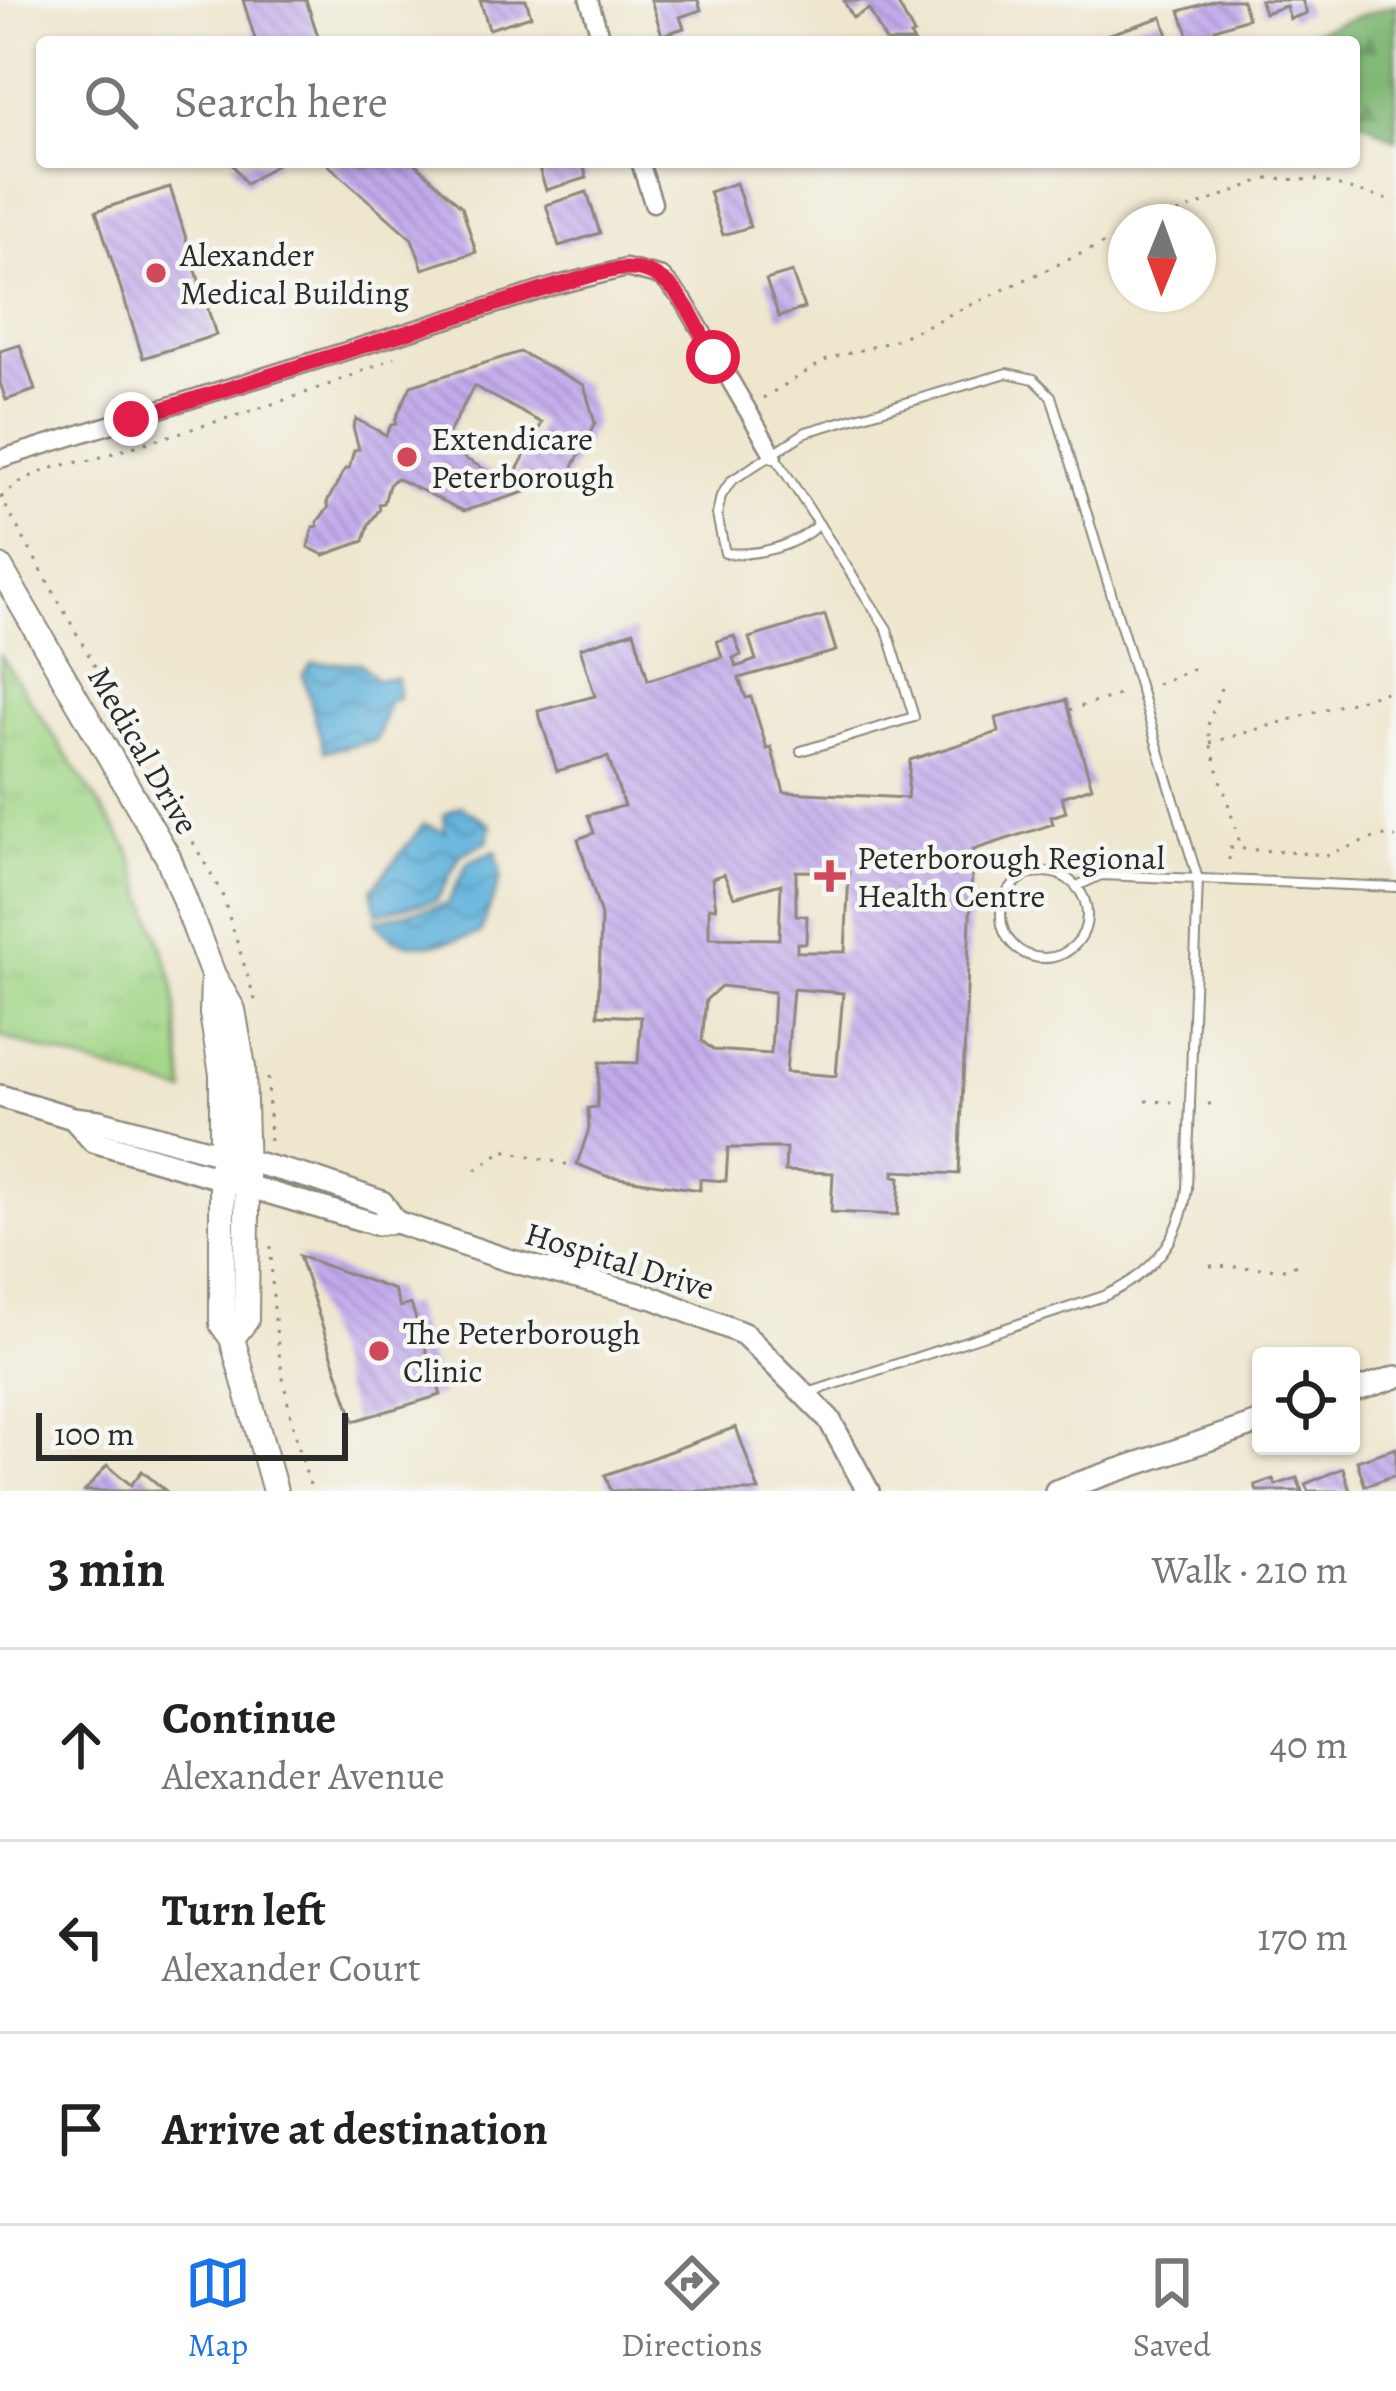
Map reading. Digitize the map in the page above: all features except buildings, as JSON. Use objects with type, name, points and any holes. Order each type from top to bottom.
[{"type":"main road","name":"Medical Drive","points":[[0,567],[168,857],[213,975],[233,1010],[243,1067],[248,1189],[246,1320],[232,1338]]},
{"type":"main road","name":"Medical Drive","points":[[213,975],[212,1014],[222,1074],[222,1324],[232,1338],[275,1491]]},
{"type":"street","points":[[589,0],[600,36]]},
{"type":"street","points":[[642,168],[653,202]]},
{"type":"street","points":[[0,459],[626,268],[662,278],[684,301],[773,454]]},
{"type":"street","name":"Hospital Drive","points":[[0,1096],[222,1152],[382,1202],[396,1222]]},
{"type":"street","name":"Hospital Drive","points":[[73,1118],[93,1141],[248,1189],[376,1224],[396,1222],[508,1260],[654,1298],[745,1334],[829,1419],[868,1491]]},
{"type":"street","points":[[1360,1389],[1396,1377]]},
{"type":"street","points":[[1057,1491],[1252,1425]]},
{"type":"lane","points":[[804,1394],[1104,1296],[1130,1285],[1162,1254],[1181,1220],[1187,1188],[1198,879],[1051,397],[1034,379],[1007,373],[806,432],[731,481],[717,515],[725,553],[747,555],[802,540],[819,524]]},
{"type":"lane","points":[[773,454],[887,629],[914,717],[801,752]]},
{"type":"lane","points":[[1052,872],[1077,886],[1087,914],[1078,942],[1054,958],[1039,959],[1012,947],[1004,933],[1003,916],[1006,897],[1015,884],[1025,875],[1052,872]]},
{"type":"lane","points":[[1077,886],[1101,875],[1396,886]]},
{"type":"path","points":[[1201,204],[1265,179],[1318,180],[1396,202]]},
{"type":"path","points":[[745,409],[827,359],[893,341],[1108,241]]},
{"type":"path","points":[[1,498],[14,484],[70,463],[338,384],[397,356]]},
{"type":"path","points":[[1221,688],[1208,725],[1210,742],[1242,849]]},
{"type":"path","points":[[1210,742],[1396,688]]},
{"type":"path","points":[[1229,860],[1230,848],[1326,854],[1380,836],[1396,838]]},
{"type":"path","points":[[1146,1101],[1172,1102]]},
{"type":"path","points":[[1208,1104],[1219,1105]]},
{"type":"path","points":[[476,1170],[503,1150],[570,1165]]},
{"type":"path","points":[[1210,1266],[1287,1269],[1296,1264]]},
{"type":"green space","points":[[1396,4],[1396,140],[1360,119],[1360,36],[1300,36]]},
{"type":"green space","points":[[0,655],[129,849],[173,979],[185,1093],[0,1037]]},
{"type":"water","points":[[312,663],[360,663],[376,679],[397,678],[398,698],[389,701],[376,741],[324,751],[303,674]]},
{"type":"water","points":[[461,806],[491,825],[487,842],[461,854],[437,900],[377,913],[372,889],[424,824],[445,832],[443,815]]},
{"type":"water","points":[[496,851],[501,877],[480,934],[410,944],[385,932],[375,920],[447,904],[468,862]]},
{"type":"place","name":"Alexander Medical Building","points":[[156,273]]},
{"type":"place","name":"Extendicare Peterborough","points":[[407,457]]},
{"type":"place","name":"Peterborough Regional Health Centre","points":[[830,876]]},
{"type":"place","name":"The Peterborough Clinic","points":[[379,1351]]},
{"type":"route","points":[[131,419],[626,268],[662,278],[684,301],[713,357]]}]
